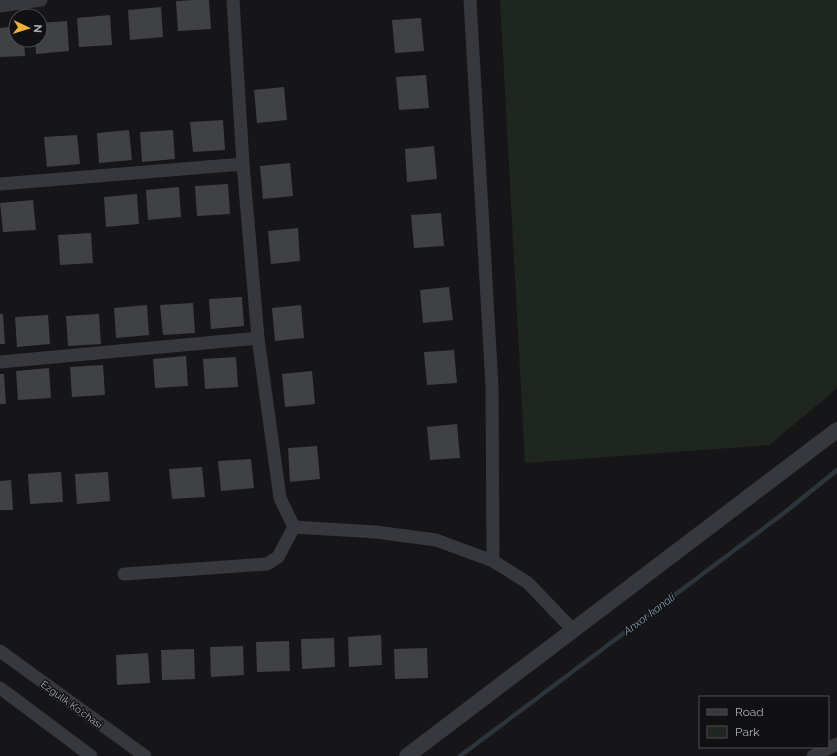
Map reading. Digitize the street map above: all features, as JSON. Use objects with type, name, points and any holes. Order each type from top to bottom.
[{"type":"street","points":[[0,6],[41,0]]},
{"type":"street","points":[[233,0],[243,164],[258,338],[280,498],[294,527]]},
{"type":"street","points":[[470,0],[492,386],[493,561]]},
{"type":"street","points":[[0,184],[243,164]]},
{"type":"street","points":[[0,362],[258,338]]},
{"type":"street","points":[[407,756],[837,430]]},
{"type":"street","points":[[294,527],[376,532],[436,540],[493,561],[528,583],[573,630]]},
{"type":"street","points":[[124,574],[267,564],[278,557],[294,527]]},
{"type":"street","name":"Ezgulik Ko'chasi","points":[[0,651],[145,756]]},
{"type":"street","points":[[0,688],[91,756]]},
{"type":"street","points":[[813,756],[837,744]]},
{"type":"green space","points":[[500,0],[837,0],[837,388],[770,445],[525,463]]},
{"type":"building","points":[[209,0],[211,29],[178,31],[176,1]]},
{"type":"building","points":[[161,7],[163,37],[130,40],[128,10]]},
{"type":"building","points":[[110,15],[112,45],[79,47],[77,18]]},
{"type":"building","points":[[421,18],[424,51],[395,53],[392,20]]},
{"type":"building","points":[[67,21],[69,51],[36,54],[36,48],[48,48],[48,22]]},
{"type":"building","points":[[8,27],[8,48],[24,48],[25,56],[0,57],[0,28]]},
{"type":"building","points":[[426,75],[429,108],[399,110],[396,77]]},
{"type":"building","points":[[284,87],[287,120],[257,123],[254,90]]},
{"type":"building","points":[[223,120],[225,150],[193,152],[190,122]]},
{"type":"building","points":[[129,130],[132,160],[99,163],[97,133]]},
{"type":"building","points":[[173,130],[175,159],[142,162],[140,132]]},
{"type":"building","points":[[77,135],[80,164],[47,167],[44,137]]},
{"type":"building","points":[[434,146],[437,179],[407,182],[405,149]]},
{"type":"building","points":[[290,163],[293,196],[263,199],[260,166]]},
{"type":"building","points":[[228,184],[230,214],[197,216],[195,186]]},
{"type":"building","points":[[179,187],[181,217],[148,220],[146,190]]},
{"type":"building","points":[[137,194],[139,224],[106,227],[104,197]]},
{"type":"building","points":[[33,200],[36,230],[3,232],[0,203]]},
{"type":"building","points":[[441,213],[444,246],[414,248],[411,215]]},
{"type":"building","points":[[298,228],[300,261],[271,264],[268,231]]},
{"type":"building","points":[[91,233],[93,263],[60,265],[58,235]]},
{"type":"building","points":[[449,287],[453,320],[423,323],[420,290]]},
{"type":"building","points":[[242,297],[244,326],[211,329],[209,299]]},
{"type":"building","points":[[193,303],[195,333],[163,335],[160,305]]},
{"type":"building","points":[[147,305],[149,335],[116,338],[114,308]]},
{"type":"building","points":[[301,305],[304,338],[275,341],[272,308]]},
{"type":"building","points":[[0,314],[3,314],[5,344],[0,344]]},
{"type":"building","points":[[99,314],[101,344],[68,346],[66,316]]},
{"type":"building","points":[[48,315],[50,344],[17,347],[15,317]]},
{"type":"building","points":[[454,350],[457,383],[427,385],[424,352]]},
{"type":"building","points":[[186,356],[188,386],[155,388],[153,359]]},
{"type":"building","points":[[236,357],[238,387],[205,389],[203,359]]},
{"type":"building","points":[[103,365],[105,395],[72,397],[70,367]]},
{"type":"building","points":[[49,368],[51,398],[18,400],[16,371]]},
{"type":"building","points":[[312,371],[315,404],[285,407],[282,374]]},
{"type":"building","points":[[0,374],[4,374],[6,404],[0,404]]},
{"type":"building","points":[[457,424],[460,458],[430,460],[427,427]]},
{"type":"building","points":[[317,446],[320,479],[290,482],[288,448]]},
{"type":"building","points":[[251,459],[254,488],[221,491],[218,461]]},
{"type":"building","points":[[202,467],[205,497],[172,499],[169,469]]},
{"type":"building","points":[[61,472],[63,502],[30,504],[28,474]]},
{"type":"building","points":[[108,472],[110,501],[77,504],[75,474]]},
{"type":"building","points":[[11,480],[13,510],[0,510],[0,481]]},
{"type":"building","points":[[381,635],[382,665],[349,667],[348,637]]},
{"type":"building","points":[[334,638],[335,667],[302,669],[301,639]]},
{"type":"building","points":[[289,641],[290,671],[257,672],[256,642]]},
{"type":"building","points":[[243,646],[244,675],[211,677],[210,647]]},
{"type":"building","points":[[427,648],[428,678],[395,679],[394,649]]},
{"type":"building","points":[[194,649],[195,679],[162,680],[161,650]]},
{"type":"building","points":[[148,653],[150,683],[117,685],[116,655]]},
{"type":"waterway","name":"Anxor kanali","points":[[460,756],[784,513],[837,470]]}]
